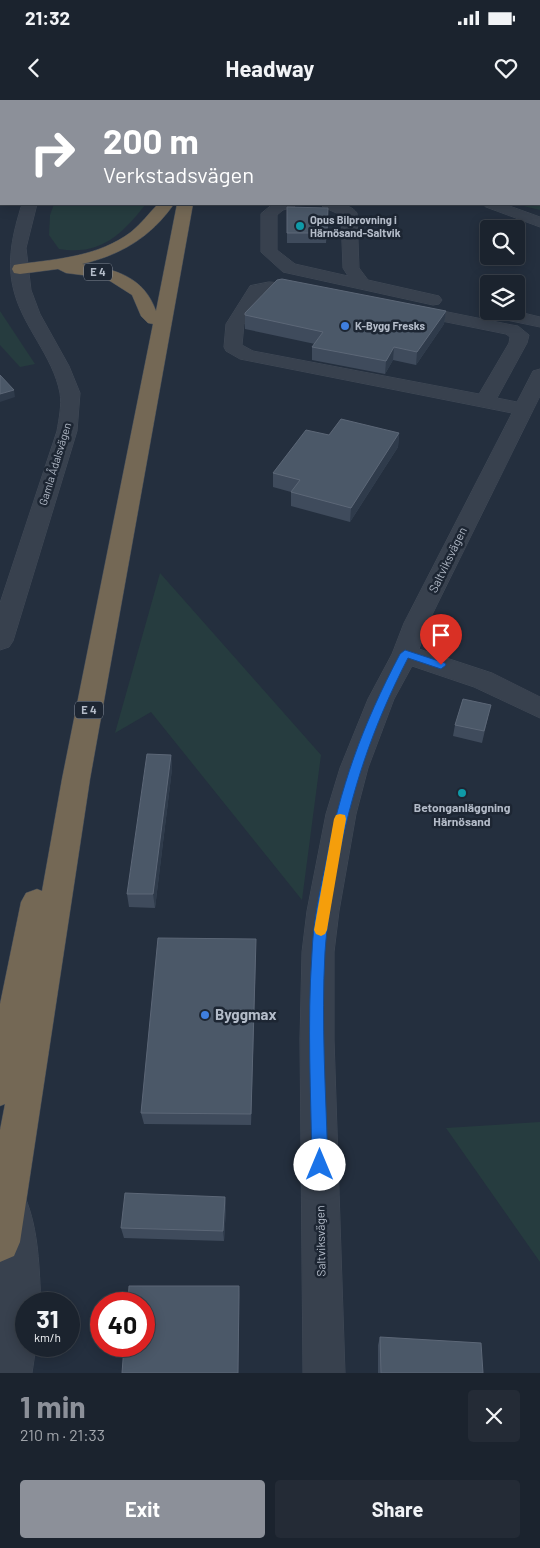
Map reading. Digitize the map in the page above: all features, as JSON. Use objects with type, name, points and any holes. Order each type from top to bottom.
[{"type":"highway","name":"E 4","points":[[20,269],[75,261],[109,252],[136,235],[151,222],[165,205]]},
{"type":"highway","name":"E 4","points":[[0,1089],[176,205]]},
{"type":"highway","name":"E 4","points":[[0,1242],[76,779],[185,205]]},
{"type":"highway","name":"E 4","points":[[20,269],[82,269],[111,276],[130,285],[138,292],[147,305],[147,312],[154,319]]},
{"type":"street","name":"Gamla Ådalsvägen","points":[[0,641],[52,480],[67,430],[70,411],[70,393],[60,366],[31,314],[22,290],[18,248],[29,205]]},
{"type":"street","points":[[285,205],[278,207],[269,214],[269,252],[289,268],[379,289],[480,309]]},
{"type":"street","points":[[330,205],[349,213],[351,268],[362,284]]},
{"type":"street","points":[[494,205],[540,222]]},
{"type":"street","points":[[485,401],[518,343],[520,335],[512,330],[282,285],[256,290],[235,324],[232,347],[247,355],[524,409]]},
{"type":"street","points":[[525,319],[540,322]]},
{"type":"street","name":"Saltviksvägen","points":[[324,1373],[317,1039],[318,952],[322,911],[341,814],[354,768],[381,699],[405,654],[416,623],[540,375]]},
{"type":"street","points":[[405,654],[483,680],[540,708]]},
{"type":"street","points":[[7,1197],[18,1246],[21,1314],[11,1373]]},
{"type":"green space","points":[[54,205],[145,205],[119,233],[99,246],[87,249],[59,249],[49,235],[50,215]]},
{"type":"green space","points":[[519,205],[540,205],[540,210]]},
{"type":"green space","points":[[0,311],[35,364],[20,367],[0,345]]},
{"type":"green space","points":[[160,573],[321,755],[302,900],[151,712],[115,733]]},
{"type":"green space","points":[[540,1122],[540,1262],[446,1128]]},
{"type":"building","points":[[287,207],[328,208],[327,233],[287,233]]},
{"type":"building","name":"K-Bygg Fresks","points":[[282,279],[446,311],[417,352],[394,347],[386,361],[312,347],[323,332],[245,315],[277,280]]},
{"type":"building","points":[[0,375],[14,390],[0,394]]},
{"type":"building","points":[[341,419],[399,433],[351,508],[291,492],[300,480],[273,473],[306,430],[329,435]]},
{"type":"building","points":[[463,699],[491,705],[484,731],[455,725]]},
{"type":"building","points":[[147,754],[171,755],[153,894],[127,894]]},
{"type":"building","points":[[158,938],[256,939],[251,1114],[141,1113]]},
{"type":"building","points":[[125,1193],[225,1197],[223,1231],[121,1228]]},
{"type":"building","points":[[129,1286],[239,1286],[238,1373],[122,1373],[123,1357],[155,1357],[155,1292],[129,1292]]},
{"type":"building","points":[[380,1337],[481,1343],[483,1373],[381,1373]]},
{"type":"slow traffic","points":[[321,930],[322,911],[340,819]]},
{"type":"place","name":"Opus Bilprovning i Härnösand-Saltvik","points":[[300,226]]},
{"type":"place","name":"K-Bygg Fresks","points":[[345,326]]},
{"type":"place","name":"Betonganläggning Härnösand","points":[[462,793]]},
{"type":"place","name":"Byggmax","points":[[205,1015]]},
{"type":"route","points":[[320,1165],[317,1039],[318,952],[322,911],[341,814],[360,751],[381,699],[405,654],[441,665]]}]
